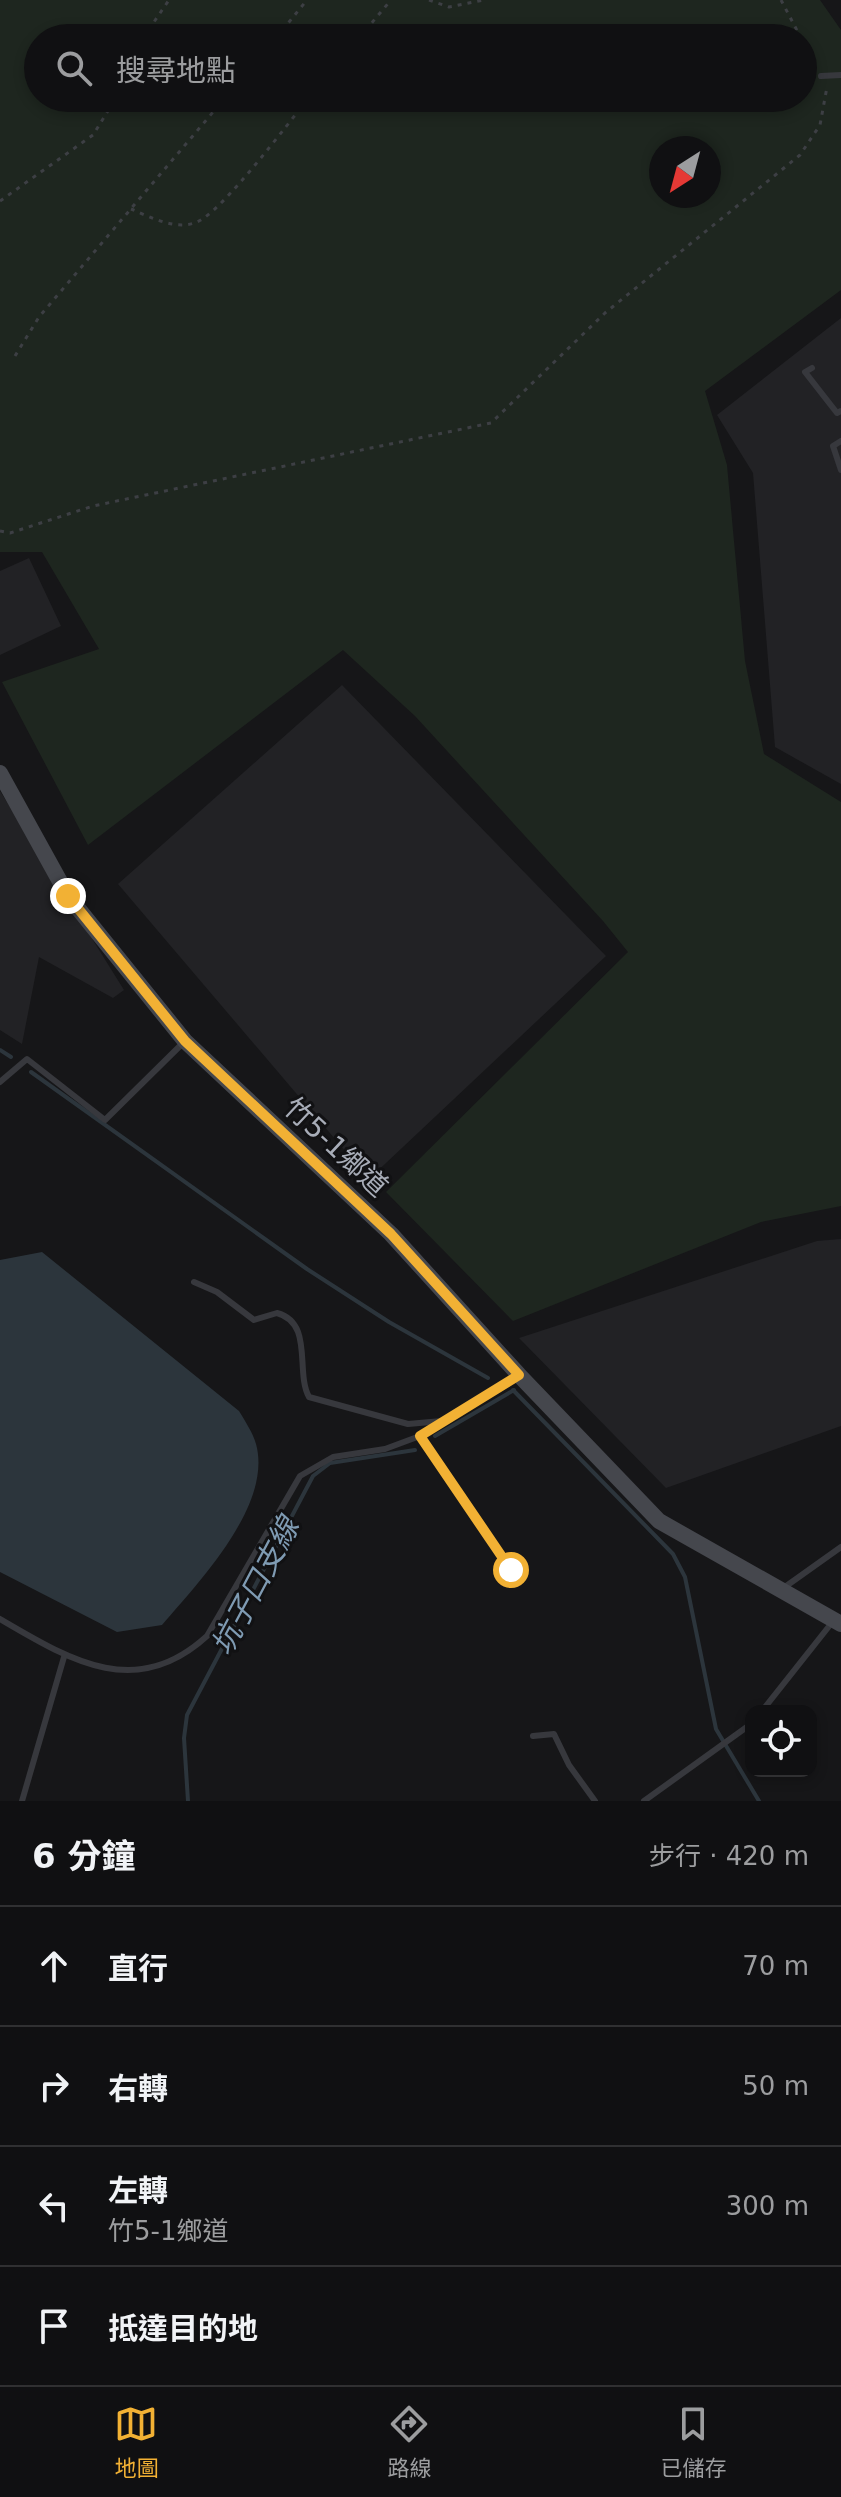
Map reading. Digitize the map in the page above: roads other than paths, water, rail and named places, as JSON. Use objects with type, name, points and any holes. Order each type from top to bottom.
[{"type":"street","name":"竹5-1鄉道","points":[[0,773],[68,896],[185,1041],[391,1234],[519,1375],[659,1521],[689,1541],[729,1558],[838,1622]]},
{"type":"lane","points":[[821,76],[841,75]]},
{"type":"lane","points":[[812,368],[805,372],[837,413],[841,411]]},
{"type":"lane","points":[[841,441],[833,446],[841,470]]},
{"type":"lane","points":[[0,1082],[27,1059],[105,1120],[185,1041]]},
{"type":"lane","points":[[194,1282],[217,1292],[254,1320],[277,1313],[289,1319],[301,1339],[305,1388],[309,1397],[408,1424],[442,1421]]},
{"type":"lane","points":[[0,1619],[64,1657],[111,1670],[144,1670],[168,1665],[187,1654],[207,1636],[232,1598],[300,1476],[333,1457],[385,1449],[420,1436],[519,1375]]},
{"type":"lane","points":[[420,1436],[511,1570]]},
{"type":"lane","points":[[782,1589],[841,1547]]},
{"type":"lane","points":[[767,1705],[838,1622]]},
{"type":"lane","points":[[22,1801],[64,1657]]},
{"type":"lane","points":[[644,1801],[745,1729]]},
{"type":"lane","points":[[533,1736],[554,1734],[569,1765],[595,1801]]},
{"type":"waterway","points":[[0,1050],[11,1057]]},
{"type":"waterway","points":[[31,1072],[307,1269],[389,1322],[488,1378]]},
{"type":"waterway","points":[[513,1390],[673,1554],[685,1577],[716,1729],[759,1801]]},
{"type":"waterway","name":"坑子口支線","points":[[435,1436],[514,1390]]},
{"type":"waterway","name":"坑子口支線","points":[[188,1801],[184,1738],[187,1715],[313,1476],[330,1463],[415,1450]]}]
